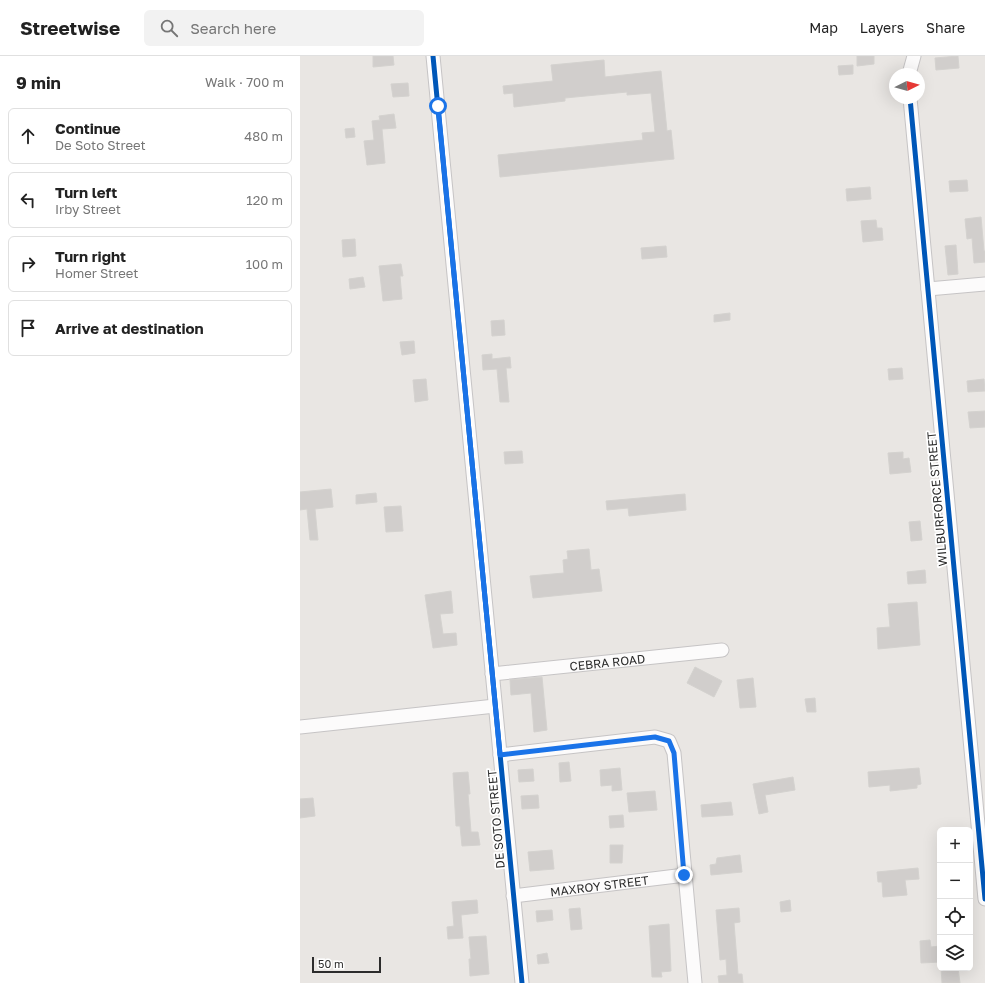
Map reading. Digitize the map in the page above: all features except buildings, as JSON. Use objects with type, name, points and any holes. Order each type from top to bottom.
[{"type":"street","name":"DE SOTO STREET","points":[[433,56],[522,983]]},
{"type":"street","points":[[911,68],[914,56]]},
{"type":"street","name":"WILBURFORCE STREET","points":[[911,104],[985,898]]},
{"type":"street","points":[[928,289],[985,284]]},
{"type":"street","name":"CEBRA ROAD","points":[[492,674],[722,650]]},
{"type":"street","points":[[300,727],[495,706]]},
{"type":"street","points":[[500,755],[655,737],[669,741],[672,748],[695,983]]},
{"type":"street","name":"MAXROY STREET","points":[[513,896],[684,875]]},
{"type":"cycle path","points":[[433,56],[522,983]]},
{"type":"cycle path","points":[[911,104],[985,899]]},
{"type":"route","points":[[438,106],[500,755],[655,737],[669,741],[674,753],[684,875]]}]
